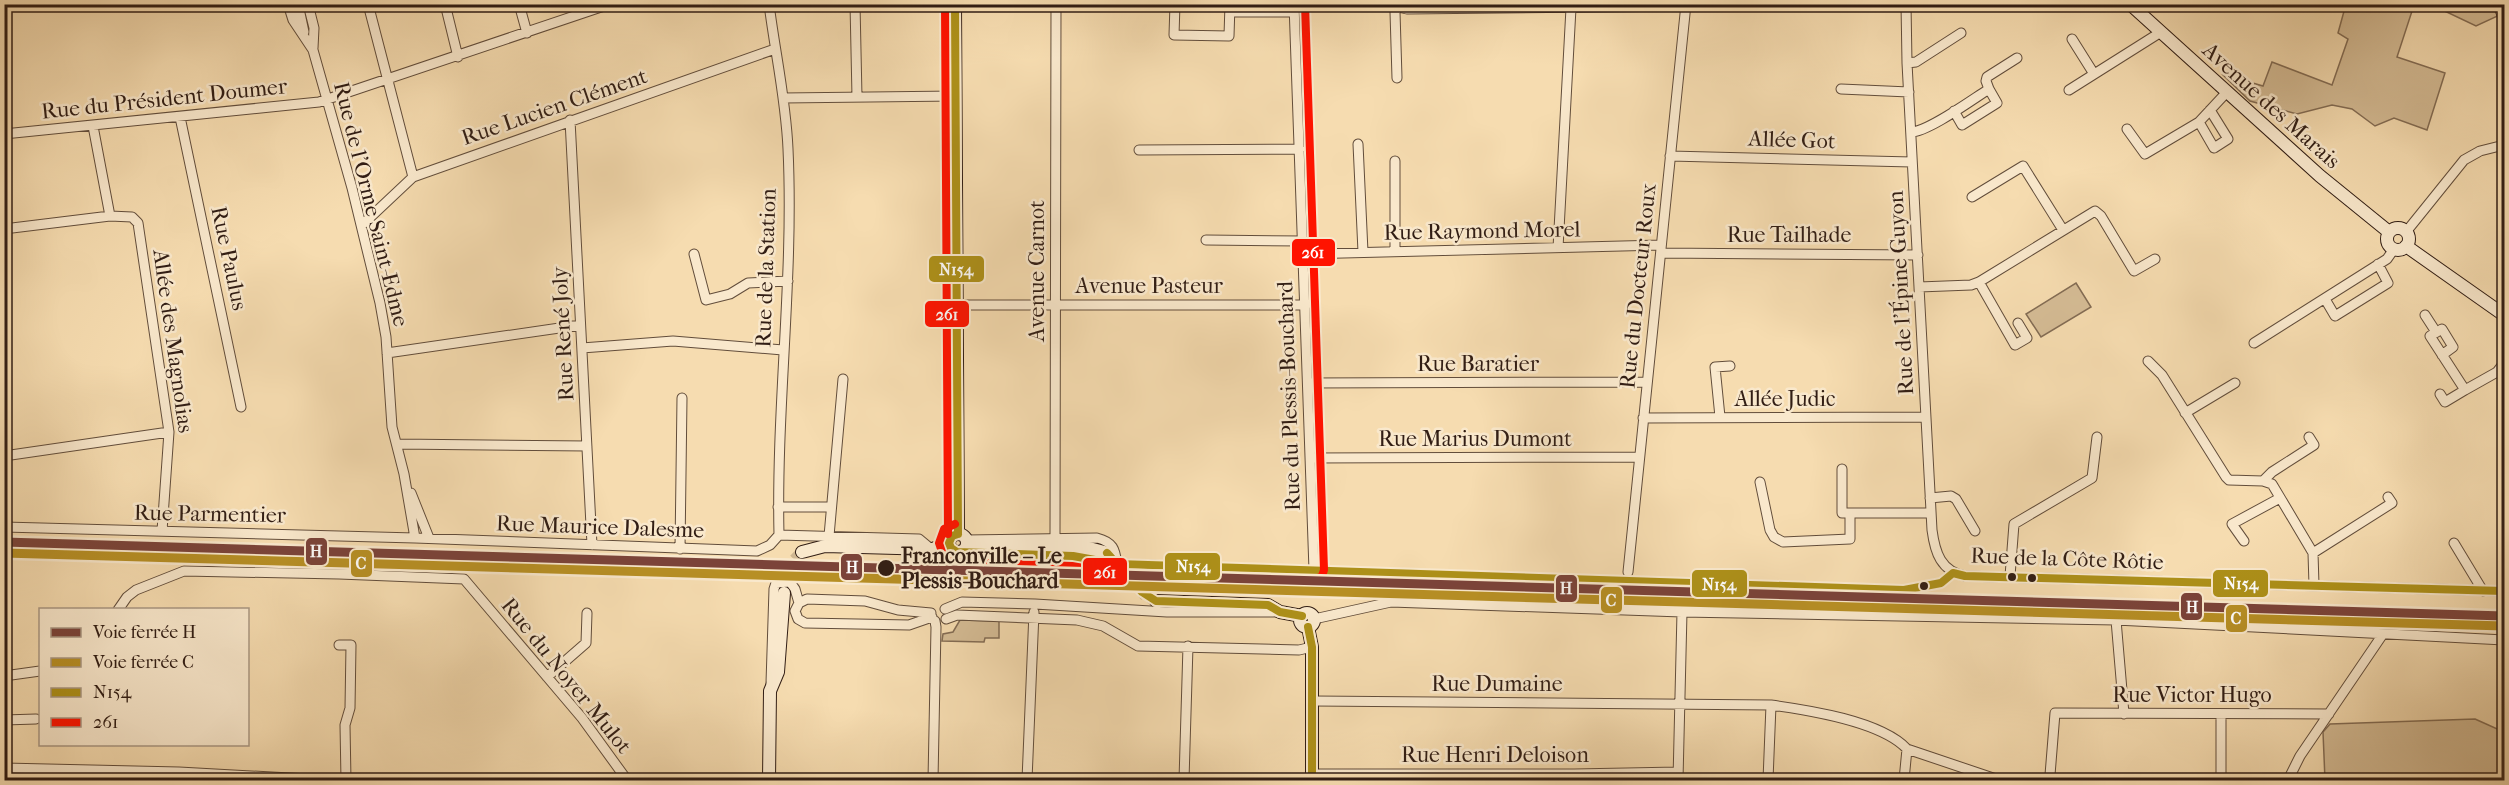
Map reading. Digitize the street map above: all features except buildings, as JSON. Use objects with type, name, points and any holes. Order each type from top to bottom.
[{"type":"street","name":"Rue de l'Orme Saint-Edme","points":[[288,4],[293,20],[313,50],[362,225],[380,303],[387,353],[392,427],[404,474],[415,538]]},
{"type":"street","name":"Rue de l'Orme Saint-Edme","points":[[298,4],[304,34]]},
{"type":"street","name":"Rue de l'Orme Saint-Edme","points":[[308,4],[314,28],[313,50]]},
{"type":"street","points":[[368,4],[413,177]]},
{"type":"street","points":[[445,4],[458,57]]},
{"type":"street","points":[[519,4],[527,33]]},
{"type":"street","name":"Rue du Président Doumer","points":[[4,134],[328,100],[527,33],[594,7],[610,4]]},
{"type":"street","name":"Rue de la Station","points":[[769,4],[788,148],[788,281],[783,350],[779,535]]},
{"type":"street","points":[[855,4],[857,97]]},
{"type":"street","points":[[956,4],[961,542]]},
{"type":"street","name":"Avenue Carnot","points":[[1055,538],[1056,4]]},
{"type":"street","points":[[1175,4],[1174,35],[1229,36],[1230,8],[1294,8]]},
{"type":"street","name":"Rue de l'Épine Guyon","points":[[1906,4],[1907,63],[1931,513],[1936,554],[1944,567],[1953,573]]},
{"type":"street","name":"Avenue des Marais","points":[[2130,4],[2320,176],[2389,232]]},
{"type":"street","points":[[2497,4],[2505,19]]},
{"type":"street","points":[[1397,78],[1395,12],[1398,6],[1407,9],[1686,5]]},
{"type":"street","name":"Rue du Docteur Roux","points":[[1628,572],[1686,5]]},
{"type":"street","name":"Rue du Plessis-Bouchard","points":[[1294,8],[1314,570]]},
{"type":"street","points":[[1558,248],[1571,8]]},
{"type":"street","points":[[2069,90],[2161,32]]},
{"type":"street","points":[[1907,63],[1916,62],[1961,33]]},
{"type":"street","points":[[2072,39],[2094,74]]},
{"type":"street","name":"Rue Lucien Clément","points":[[362,225],[413,177],[776,49]]},
{"type":"street","points":[[1954,111],[1962,125],[1997,103],[1989,89],[1987,77],[2017,58]]},
{"type":"street","points":[[1841,89],[1909,92]]},
{"type":"street","points":[[1911,132],[1917,132],[1989,89]]},
{"type":"street","points":[[2127,129],[2145,154],[2199,122],[2226,93]]},
{"type":"street","points":[[783,98],[956,96]]},
{"type":"street","points":[[2199,122],[2214,148],[2228,139],[2210,110]]},
{"type":"street","name":"Rue Paulus","points":[[180,117],[241,407]]},
{"type":"street","name":"Rue René Joly","points":[[570,120],[592,545]]},
{"type":"street","points":[[4,229],[110,216],[93,126]]},
{"type":"street","points":[[1358,144],[1363,252]]},
{"type":"street","points":[[2406,232],[2461,163],[2480,152],[2505,145]]},
{"type":"street","points":[[1139,150],[1300,149]]},
{"type":"street","name":"Allée Got","points":[[1670,156],[1912,162]]},
{"type":"street","points":[[1395,161],[1395,251]]},
{"type":"street","points":[[1972,197],[2024,166],[2063,230]]},
{"type":"street","points":[[1919,287],[1971,285],[1979,282],[2095,211],[2101,216],[2134,271],[2156,259]]},
{"type":"street","name":"Allée des Magnolias","points":[[110,216],[132,217],[138,223],[169,432],[162,531]]},
{"type":"street","points":[[2406,232],[2397,228],[2389,232],[2387,242],[2400,247],[2505,315]]},
{"type":"street","points":[[2254,343],[2393,254],[2408,240],[2406,232]]},
{"type":"street","points":[[1206,240],[1303,241]]},
{"type":"street","name":"Rue Raymond Morel","points":[[1304,254],[1558,248],[1661,249]]},
{"type":"street","name":"Rue Tailhade","points":[[1661,249],[1917,255]]},
{"type":"street","points":[[694,254],[706,300],[730,294],[748,283],[788,281]]},
{"type":"street","points":[[2325,299],[2335,316],[2388,284],[2378,264]]},
{"type":"street","points":[[1979,282],[2014,345],[2027,338],[2018,323]]},
{"type":"street","name":"Avenue Pasteur","points":[[957,305],[1305,305]]},
{"type":"street","points":[[2425,315],[2436,332],[2442,329],[2453,347],[2442,355],[2465,390]]},
{"type":"street","points":[[387,353],[580,325]]},
{"type":"street","points":[[582,348],[673,341],[783,350]]},
{"type":"street","points":[[2148,361],[2162,375],[2229,480],[2263,481],[2272,484],[2313,553],[2314,585]]},
{"type":"street","points":[[2440,394],[2445,402],[2497,372],[2505,363]]},
{"type":"street","points":[[1720,417],[1715,366],[1730,366]]},
{"type":"street","points":[[829,536],[843,379]]},
{"type":"street","name":"Rue Baratier","points":[[1308,383],[1647,382]]},
{"type":"street","points":[[2185,413],[2235,383]]},
{"type":"street","points":[[680,549],[682,398]]},
{"type":"street","name":"Allée Judic","points":[[1643,418],[1926,417]]},
{"type":"street","points":[[4,456],[169,432]]},
{"type":"street","points":[[2010,576],[2014,524],[2092,478],[2097,437]]},
{"type":"street","points":[[2263,481],[2272,472],[2314,446],[2309,437]]},
{"type":"street","points":[[397,444],[587,446]]},
{"type":"street","name":"Rue Marius Dumont","points":[[1311,458],[1639,457]]},
{"type":"street","points":[[1842,469],[1842,513],[1931,513]]},
{"type":"street","name":"Rue de l'Orme Saint-Edme","points":[[404,474],[429,538]]},
{"type":"street","points":[[1760,482],[1770,530],[1774,537],[1783,542],[1850,539],[1850,514]]},
{"type":"street","points":[[1930,498],[1951,496],[1956,499],[1975,531]]},
{"type":"street","points":[[2313,553],[2392,503],[2388,497]]},
{"type":"street","points":[[2244,541],[2232,524],[2280,498]]},
{"type":"street","points":[[778,507],[830,507]]},
{"type":"street","points":[[4,510],[6,527]]},
{"type":"street","name":"Rue Parmentier","points":[[6,527],[415,538]]},
{"type":"street","points":[[779,535],[919,539],[931,549]]},
{"type":"street","name":"Rue Maurice Dalesme","points":[[415,538],[757,551],[770,545],[779,535]]},
{"type":"street","points":[[802,552],[825,546],[931,549],[961,542],[1097,538],[1110,542],[1115,549],[1117,564]]},
{"type":"street","points":[[961,542],[979,546],[1089,548],[1108,553]]},
{"type":"street","points":[[961,542],[1009,555],[1073,556],[1117,564],[1428,575]]},
{"type":"street","points":[[2454,543],[2483,591]]},
{"type":"street","name":"Rue du Noyer Mulot","points":[[119,608],[136,590],[184,572],[339,574],[464,579],[582,718],[627,780]]},
{"type":"street","name":"Rue de la Côte Rôtie","points":[[1953,573],[2505,591]]},
{"type":"street","points":[[769,780],[776,583],[790,582],[795,589],[799,603],[796,615],[805,623],[909,625],[933,617]]},
{"type":"street","points":[[772,685],[778,672],[784,594]]},
{"type":"street","points":[[799,603],[807,600],[865,601],[933,617],[942,622],[945,614],[962,602],[1167,612],[1280,612]]},
{"type":"street","points":[[1156,601],[1268,605],[1280,612],[1308,620],[1391,602],[1682,612],[2116,620],[2505,640]]},
{"type":"street","points":[[1028,780],[1035,604]]},
{"type":"street","points":[[933,780],[936,627],[933,617],[938,607],[945,614],[1077,620],[1103,626],[1138,646],[1299,650],[1312,647]]},
{"type":"street","points":[[1678,776],[1682,612]]},
{"type":"street","points":[[547,677],[586,643],[587,613]]},
{"type":"street","points":[[1308,620],[1312,647],[1314,702],[1312,777]]},
{"type":"street","points":[[2116,620],[2124,714]]},
{"type":"street","points":[[2288,780],[2300,756],[2383,634]]},
{"type":"street","points":[[339,645],[351,645],[350,708],[345,725],[346,780]]},
{"type":"street","points":[[1184,780],[1188,646]]},
{"type":"street","points":[[4,676],[39,671]]},
{"type":"street","name":"Rue Dumaine","points":[[1314,702],[1771,705],[1831,714],[1898,739],[1907,749],[1999,780]]},
{"type":"street","points":[[1768,780],[1771,705]]},
{"type":"street","name":"Rue Victor Hugo","points":[[2050,775],[2055,713],[2329,714]]},
{"type":"street","points":[[2221,714],[2221,780]]},
{"type":"street","points":[[4,720],[36,719]]},
{"type":"street","points":[[1904,780],[1907,749]]},
{"type":"street","points":[[4,768],[104,776],[326,780]]},
{"type":"street","name":"Rue Henri Deloison","points":[[1312,777],[1678,776]]},
{"type":"shaded area","points":[[2346,4],[2414,5],[2397,57],[2445,73],[2427,130],[2394,118],[2375,126],[2352,109],[2332,105],[2297,114],[2250,101],[2222,74],[2263,86],[2272,62],[2332,85],[2348,39],[2338,33]]},
{"type":"shaded area","points":[[2432,5],[2498,5],[2502,14],[2476,26]]},
{"type":"shaded area","points":[[2076,283],[2091,307],[2041,337],[2026,314]]},
{"type":"shaded area","points":[[960,620],[999,621],[999,638],[985,638],[984,642],[942,641],[943,634],[953,632]]},
{"type":"shaded area","points":[[2475,719],[2504,732],[2504,780],[2325,780],[2323,732],[2330,724]]},
{"type":"tunnel","points":[[784,593],[788,567],[802,552]]},
{"type":"tunnel","points":[[1114,558],[1144,594],[1156,601]]},
{"type":"rail line","name":"H","points":[[4,542],[2504,616]]},
{"type":"rail line","name":"C","points":[[4,553],[2504,626]]},
{"type":"transit line","name":"261","points":[[945,4],[948,534]]},
{"type":"transit line","name":"N154","points":[[955,4],[958,534]]},
{"type":"transit line","name":"261","points":[[955,524],[944,529],[939,543],[943,555],[956,562],[1072,566],[1117,574],[1314,580],[1322,576],[1324,570],[1305,4]]},
{"type":"transit line","name":"N154","points":[[958,534],[952,536],[949,543],[951,548],[957,552],[1073,556],[1117,564],[1904,590],[1941,583],[1953,573],[1965,576],[2504,591]]},
{"type":"transit line","name":"N154","points":[[1107,553],[1142,592],[1156,601],[1268,605],[1280,612],[1302,616]]},
{"type":"transit line","name":"N154","points":[[1308,627],[1312,647],[1312,780]]},
{"type":"place","name":"Franconville – Le Plessis-Bouchard","points":[[886,568]]}]
